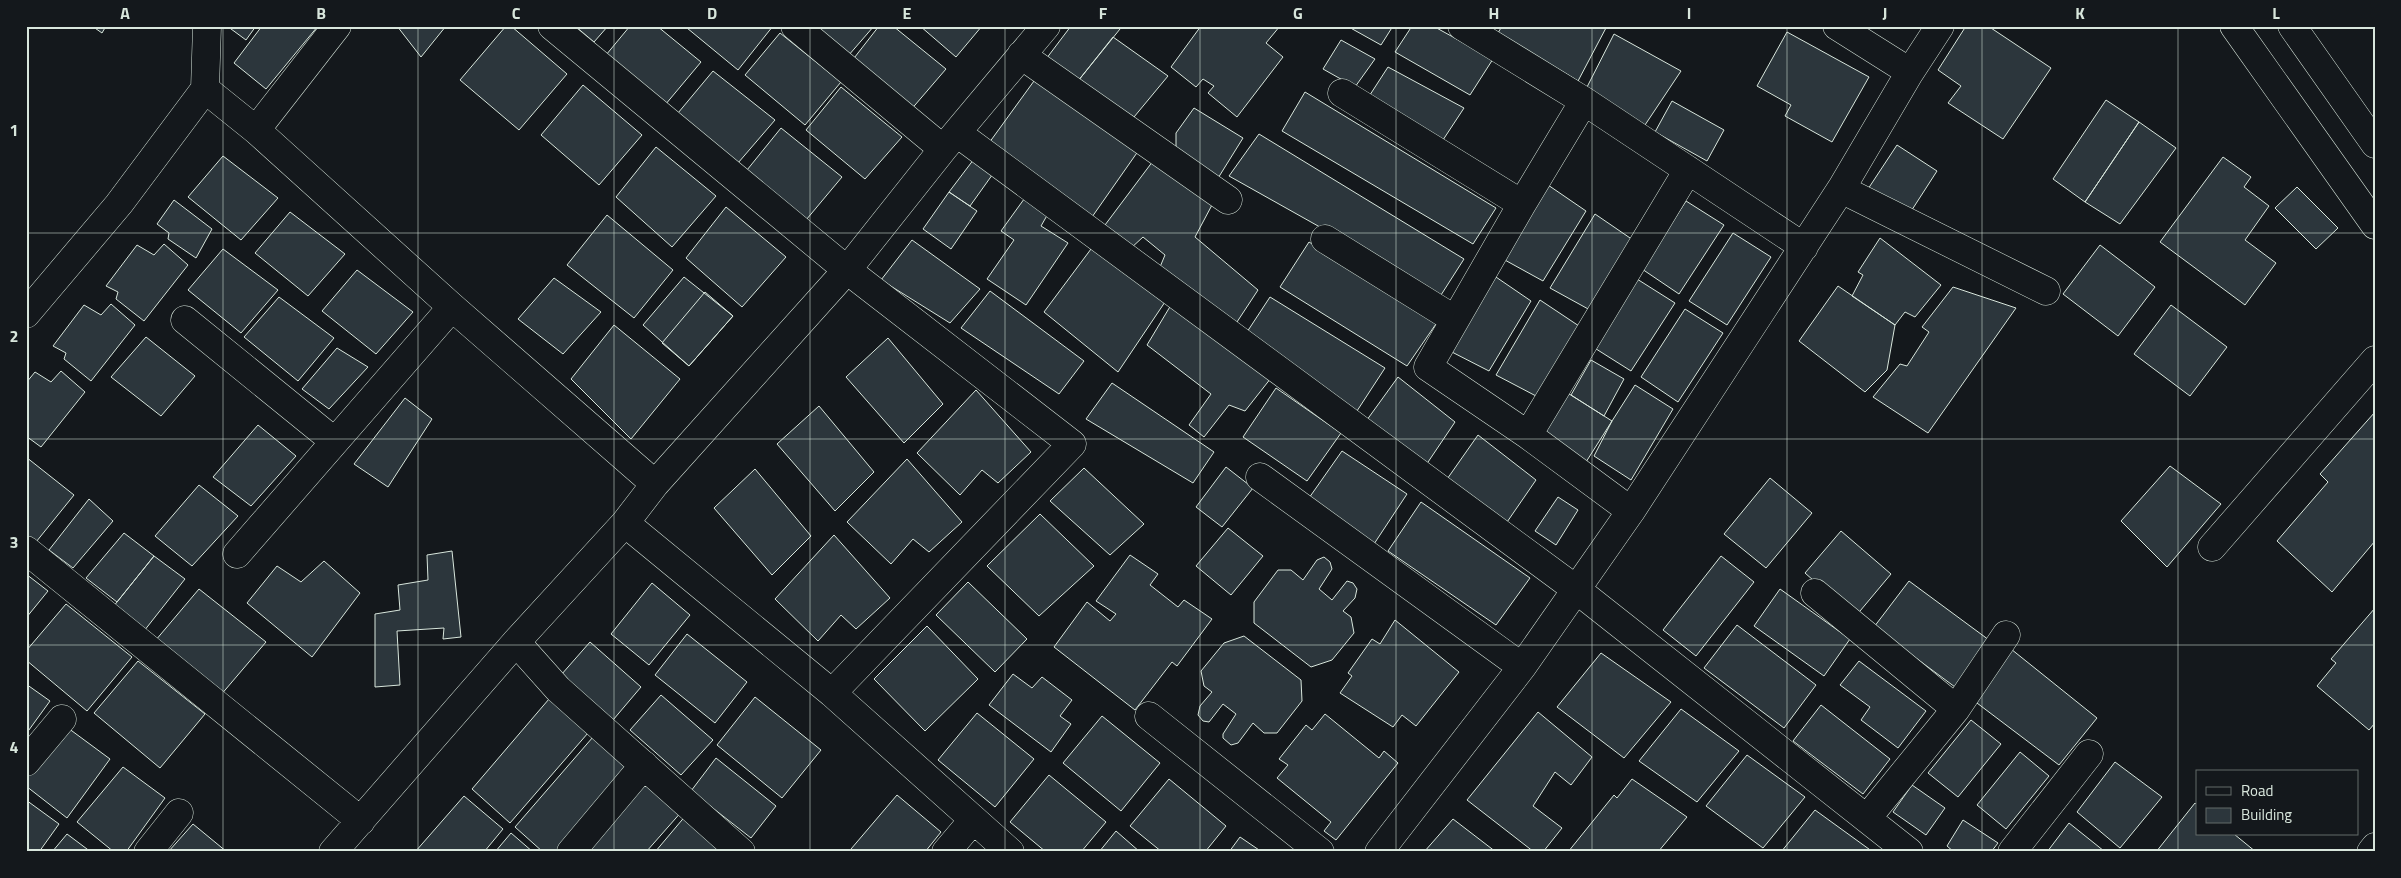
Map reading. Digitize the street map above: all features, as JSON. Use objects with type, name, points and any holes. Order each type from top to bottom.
[{"type":"street","points":[[26,314],[119,204],[206,90],[207,26]]},
{"type":"street","points":[[256,130],[337,26]]},
{"type":"street","points":[[552,26],[847,270],[1072,444],[832,693]]},
{"type":"street","points":[[795,26],[950,141],[1577,590],[1868,817],[1909,852]]},
{"type":"street","points":[[1462,26],[1584,101],[1804,247]]},
{"type":"street","points":[[1837,26],[1910,72]]},
{"type":"street","points":[[1379,852],[1522,667],[1577,590],[1804,247],[1940,26]]},
{"type":"street","points":[[2234,26],[2375,225]]},
{"type":"street","points":[[2292,26],[2375,144]]},
{"type":"street","points":[[333,852],[516,642],[625,523],[655,484],[847,270],[1030,37],[1228,200]]},
{"type":"street","points":[[206,90],[256,130],[452,307],[655,484]]},
{"type":"street","points":[[1342,93],[1522,204]]},
{"type":"street","points":[[1584,101],[1454,319],[1428,367],[1528,435],[1631,510]]},
{"type":"street","points":[[1528,435],[1688,170]]},
{"type":"street","points":[[1841,189],[2046,291]]},
{"type":"street","points":[[1325,239],[1454,319]]},
{"type":"street","points":[[237,554],[452,307]]},
{"type":"street","points":[[185,320],[334,441]]},
{"type":"street","points":[[2212,547],[2375,360]]},
{"type":"street","points":[[1260,477],[1522,667]]},
{"type":"street","points":[[625,523],[832,693],[1010,852]]},
{"type":"street","points":[[26,550],[360,821]]},
{"type":"street","points":[[1814,593],[1956,709]]},
{"type":"street","points":[[1868,817],[1956,709],[2006,636]]},
{"type":"street","points":[[516,642],[558,689],[741,852]]},
{"type":"street","points":[[1149,716],[1320,852]]},
{"type":"street","points":[[26,762],[62,719]]},
{"type":"street","points":[[2012,852],[2089,754]]},
{"type":"street","points":[[571,852],[644,765]]},
{"type":"street","points":[[148,852],[179,813]]},
{"type":"street","points":[[946,852],[973,820]]},
{"type":"street","points":[[2372,852],[2375,847]]},
{"type":"building","points":[[92,26],[106,26],[102,33]]},
{"type":"building","points":[[227,26],[256,26],[246,40]]},
{"type":"building","points":[[262,26],[318,26],[266,89],[234,63]]},
{"type":"building","points":[[397,26],[446,26],[421,57]]},
{"type":"building","points":[[506,26],[511,26],[567,74],[519,130],[460,80]]},
{"type":"building","points":[[575,26],[608,26],[594,42]]},
{"type":"building","points":[[630,26],[657,26],[701,62],[665,105],[606,55]]},
{"type":"building","points":[[688,26],[773,26],[738,70],[687,28]]},
{"type":"building","points":[[813,26],[874,26],[848,56]]},
{"type":"building","points":[[879,26],[893,26],[946,69],[909,112],[851,62]]},
{"type":"building","points":[[920,26],[982,26],[956,57]]},
{"type":"building","points":[[1071,26],[1116,26],[1120,29],[1074,86],[1043,63]]},
{"type":"building","points":[[1201,26],[1280,26],[1266,43],[1283,57],[1237,117],[1208,93],[1214,86],[1203,79],[1196,87],[1171,67]]},
{"type":"building","points":[[1347,26],[1393,26],[1381,45]]},
{"type":"building","points":[[1412,26],[1433,26],[1493,59],[1470,95],[1395,52]]},
{"type":"building","points":[[1502,26],[1607,26],[1578,81],[1498,33]]},
{"type":"building","points":[[1966,26],[1988,26],[2051,68],[2003,139],[1948,103],[1961,86],[1938,70]]},
{"type":"building","points":[[1787,32],[1869,77],[1832,142],[1785,116],[1791,105],[1757,86]]},
{"type":"building","points":[[780,33],[841,82],[805,125],[745,75]]},
{"type":"building","points":[[1614,34],[1681,71],[1645,125],[1586,89]]},
{"type":"building","points":[[1113,37],[1168,76],[1134,117],[1117,106],[1074,86]]},
{"type":"building","points":[[1341,40],[1375,59],[1355,87],[1323,69]]},
{"type":"building","points":[[1388,67],[1464,108],[1441,143],[1366,101]]},
{"type":"building","points":[[713,71],[775,120],[738,163],[678,113]]},
{"type":"building","points":[[1034,81],[1141,147],[1092,217],[989,143]]},
{"type":"building","points":[[583,85],[642,135],[599,185],[541,135]]},
{"type":"building","points":[[841,87],[902,137],[865,179],[806,130]]},
{"type":"building","points":[[1305,92],[1496,208],[1473,244],[1282,131]]},
{"type":"building","points":[[2106,100],[2139,122],[2085,202],[2053,179]]},
{"type":"building","points":[[1672,101],[1724,130],[1707,161],[1655,132]]},
{"type":"building","points":[[1194,108],[1243,138],[1215,183],[1176,153],[1176,133]]},
{"type":"building","points":[[2139,122],[2176,148],[2120,224],[2085,202]]},
{"type":"building","points":[[781,128],[842,177],[806,220],[747,170]]},
{"type":"building","points":[[1259,134],[1464,259],[1441,295],[1229,176]]},
{"type":"building","points":[[1897,145],[1937,171],[1908,216],[1868,189]]},
{"type":"building","points":[[656,147],[716,196],[672,247],[616,197]]},
{"type":"building","points":[[223,156],[278,198],[241,240],[188,197]]},
{"type":"building","points":[[2223,157],[2251,177],[2244,187],[2269,206],[2245,240],[2276,263],[2245,305],[2160,242]]},
{"type":"building","points":[[974,159],[995,171],[970,206],[949,192]]},
{"type":"building","points":[[1153,161],[1212,205],[1195,237],[1258,290],[1235,325],[1160,267],[1165,255],[1143,237],[1130,249],[1102,229]]},
{"type":"building","points":[[1548,185],[1586,211],[1543,281],[1503,259]]},
{"type":"building","points":[[2297,187],[2338,228],[2316,249],[2275,208]]},
{"type":"building","points":[[949,192],[977,211],[951,249],[923,229]]},
{"type":"building","points":[[1027,195],[1049,212],[1041,226],[1068,243],[1026,305],[987,279],[1014,240],[1001,231]]},
{"type":"building","points":[[174,200],[212,229],[196,258],[168,239],[169,233],[157,224]]},
{"type":"building","points":[[1686,201],[1724,225],[1679,294],[1642,269]]},
{"type":"building","points":[[726,207],[786,257],[742,307],[686,258]]},
{"type":"building","points":[[290,212],[345,254],[308,296],[255,253]]},
{"type":"building","points":[[1595,214],[1633,240],[1590,310],[1550,288]]},
{"type":"building","points":[[607,215],[673,270],[634,318],[567,265]]},
{"type":"building","points":[[1733,233],[1771,257],[1727,325],[1689,301]]},
{"type":"building","points":[[1880,238],[1941,285],[1915,317],[1905,312],[1895,325],[1852,296],[1863,275],[1858,272]]},
{"type":"building","points":[[912,240],[980,289],[950,323],[881,280]]},
{"type":"building","points":[[1309,242],[1438,321],[1407,366],[1280,287]]},
{"type":"building","points":[[164,244],[188,265],[144,321],[116,299],[118,292],[106,286],[137,245],[154,255]]},
{"type":"building","points":[[1094,245],[1167,299],[1118,372],[1044,312]]},
{"type":"building","points":[[2100,245],[2155,287],[2118,336],[2063,294]]},
{"type":"building","points":[[223,249],[278,290],[241,333],[188,290]]},
{"type":"building","points":[[357,270],[413,312],[376,354],[322,311]]},
{"type":"building","points":[[1493,275],[1531,301],[1489,371],[1448,350]]},
{"type":"building","points":[[684,277],[733,316],[689,366],[643,325]]},
{"type":"building","points":[[554,278],[601,312],[563,354],[518,319]]},
{"type":"building","points":[[1637,279],[1675,303],[1631,371],[1593,347]]},
{"type":"building","points":[[1838,286],[1895,325],[1887,370],[1865,392],[1799,341]]},
{"type":"building","points":[[1953,287],[2016,308],[1928,433],[1873,397],[1900,364],[1907,366],[1929,332],[1922,327]]},
{"type":"building","points":[[990,291],[1084,361],[1059,394],[961,328]]},
{"type":"building","points":[[705,292],[733,316],[689,366],[662,343]]},
{"type":"building","points":[[279,297],[334,338],[298,381],[244,337]]},
{"type":"building","points":[[1270,297],[1385,368],[1355,414],[1247,332]]},
{"type":"building","points":[[1174,300],[1271,378],[1245,411],[1229,405],[1204,437],[1189,425],[1211,394],[1147,345]]},
{"type":"building","points":[[1540,300],[1579,326],[1536,396],[1496,375]]},
{"type":"building","points":[[111,304],[135,325],[91,381],[64,359],[66,353],[53,346],[84,305],[101,315]]},
{"type":"building","points":[[2171,305],[2227,347],[2190,396],[2134,354]]},
{"type":"building","points":[[1685,309],[1723,333],[1678,402],[1641,377]]},
{"type":"building","points":[[614,325],[680,379],[631,439],[571,379]]},
{"type":"building","points":[[146,337],[195,376],[161,416],[111,377]]},
{"type":"building","points":[[888,338],[943,404],[904,443],[846,377]]},
{"type":"building","points":[[337,348],[368,367],[329,409],[302,389]]},
{"type":"building","points":[[1591,360],[1624,379],[1604,416],[1571,395]]},
{"type":"building","points":[[61,371],[85,392],[41,447],[26,436],[26,383],[35,372],[51,382]]},
{"type":"building","points":[[1398,377],[1455,422],[1424,468],[1364,424]]},
{"type":"building","points":[[1112,383],[1214,452],[1193,483],[1086,419]]},
{"type":"building","points":[[1635,385],[1673,409],[1631,480],[1594,456],[1612,421]]},
{"type":"building","points":[[1276,388],[1341,433],[1307,481],[1243,437]]},
{"type":"building","points":[[976,390],[1031,452],[998,483],[982,470],[960,495],[917,453]]},
{"type":"building","points":[[1566,392],[1612,421],[1586,462],[1540,433]]},
{"type":"building","points":[[405,398],[432,419],[388,487],[354,464]]},
{"type":"building","points":[[819,406],[874,472],[835,511],[777,444]]},
{"type":"building","points":[[2375,412],[2375,541],[2332,592],[2277,541],[2328,482],[2320,474]]},
{"type":"building","points":[[258,425],[296,456],[251,506],[213,477]]},
{"type":"building","points":[[1478,435],[1536,480],[1505,525],[1445,482]]},
{"type":"building","points":[[1342,451],[1407,494],[1374,544],[1309,498]]},
{"type":"building","points":[[26,457],[74,495],[36,542],[26,534]]},
{"type":"building","points":[[907,459],[962,522],[929,552],[913,539],[891,564],[847,522]]},
{"type":"building","points":[[2170,466],[2221,504],[2167,567],[2121,521]]},
{"type":"building","points":[[1226,467],[1253,488],[1222,527],[1196,507]]},
{"type":"building","points":[[1084,468],[1144,524],[1110,555],[1050,501]]},
{"type":"building","points":[[755,469],[811,536],[772,575],[714,508]]},
{"type":"building","points":[[1770,478],[1812,513],[1766,568],[1724,534]]},
{"type":"building","points":[[199,485],[238,516],[192,566],[155,536]]},
{"type":"building","points":[[1558,497],[1578,510],[1556,545],[1535,531]]},
{"type":"building","points":[[89,499],[113,521],[73,568],[49,550]]},
{"type":"building","points":[[1421,502],[1530,578],[1496,625],[1388,551]]},
{"type":"building","points":[[1040,514],[1094,566],[1039,616],[987,566]]},
{"type":"building","points":[[1228,528],[1263,556],[1231,595],[1196,566]]},
{"type":"building","points":[[1841,531],[1891,574],[1855,617],[1805,573]]},
{"type":"building","points":[[124,533],[154,556],[117,602],[86,578]]},
{"type":"building","points":[[834,535],[890,598],[856,629],[841,615],[818,641],[775,599]]},
{"type":"building","points":[[452,551],[461,637],[443,639],[444,628],[397,631],[400,685],[375,687],[375,614],[400,610],[398,585],[428,580],[427,555]]},
{"type":"building","points":[[1130,555],[1158,574],[1150,585],[1178,607],[1184,600],[1212,619],[1177,666],[1172,662],[1135,710],[1054,647],[1087,602],[1110,621],[1116,614],[1096,601]]},
{"type":"building","points":[[154,556],[185,579],[144,631],[113,607]]},
{"type":"building","points":[[1721,556],[1754,582],[1696,656],[1663,630]]},
{"type":"building","points":[[1324,557],[1330,562],[1332,569],[1319,589],[1332,600],[1347,581],[1353,583],[1357,589],[1355,598],[1343,611],[1351,617],[1354,633],[1332,660],[1311,667],[1254,623],[1254,602],[1278,570],[1291,570],[1303,580],[1317,560]]},
{"type":"building","points":[[324,561],[360,593],[312,657],[247,603],[277,566],[301,582]]},
{"type":"building","points":[[26,574],[48,591],[26,618]]},
{"type":"building","points":[[1909,581],[1989,640],[1955,687],[1874,627]]},
{"type":"building","points":[[968,582],[1027,639],[995,672],[936,615]]},
{"type":"building","points":[[652,583],[690,615],[649,665],[611,634]]},
{"type":"building","points":[[199,589],[266,642],[220,696],[155,641]]},
{"type":"building","points":[[1780,589],[1850,639],[1824,676],[1754,626]]},
{"type":"building","points":[[66,604],[132,657],[87,711],[26,660],[26,651]]},
{"type":"building","points":[[2375,608],[2375,723],[2369,730],[2317,686],[2336,663],[2331,659]]},
{"type":"building","points":[[1395,620],[1459,672],[1416,726],[1402,715],[1393,727],[1340,693],[1352,676],[1348,673],[1372,639],[1380,644]]},
{"type":"building","points":[[1737,625],[1816,685],[1784,728],[1704,668]]},
{"type":"building","points":[[927,626],[978,679],[925,731],[874,679]]},
{"type":"building","points":[[687,634],[747,682],[715,723],[655,675]]},
{"type":"building","points":[[1244,636],[1301,680],[1302,701],[1277,733],[1264,733],[1253,723],[1238,743],[1231,745],[1223,738],[1223,734],[1236,714],[1223,704],[1209,722],[1203,721],[1198,715],[1200,706],[1212,692],[1204,686],[1201,671],[1224,643]]},
{"type":"building","points":[[590,642],[641,687],[613,720],[561,675]]},
{"type":"building","points":[[2011,649],[2097,718],[2059,765],[1973,700]]},
{"type":"building","points":[[1601,653],[1671,702],[1624,758],[1557,707]]},
{"type":"building","points":[[138,661],[205,714],[160,768],[94,713]]},
{"type":"building","points":[[1859,661],[1926,711],[1898,748],[1861,720],[1870,707],[1840,685]]},
{"type":"building","points":[[1013,674],[1032,688],[1042,677],[1072,700],[1060,716],[1071,724],[1051,752],[989,705]]},
{"type":"building","points":[[26,684],[50,701],[26,734]]},
{"type":"building","points":[[661,695],[713,740],[681,775],[630,730]]},
{"type":"building","points":[[755,697],[821,750],[782,798],[717,745]]},
{"type":"building","points":[[549,699],[588,733],[510,823],[472,789]]},
{"type":"building","points":[[1821,705],[1890,759],[1863,794],[1793,741]]},
{"type":"building","points":[[1681,709],[1739,751],[1697,802],[1639,761]]},
{"type":"building","points":[[1538,712],[1592,757],[1571,785],[1555,772],[1533,806],[1562,828],[1543,852],[1534,852],[1467,800]]},
{"type":"building","points":[[977,713],[1034,759],[995,807],[938,760]]},
{"type":"building","points":[[1325,714],[1379,758],[1384,751],[1398,763],[1336,840],[1324,831],[1331,822],[1277,778],[1288,765],[1279,759],[1306,725],[1312,730]]},
{"type":"building","points":[[1102,716],[1160,763],[1121,811],[1063,763]]},
{"type":"building","points":[[1971,720],[2001,744],[1958,797],[1928,773]]},
{"type":"building","points":[[68,728],[110,759],[67,818],[26,786],[26,779]]},
{"type":"building","points":[[593,737],[632,771],[561,852],[543,852],[515,827]]},
{"type":"building","points":[[2020,752],[2049,776],[2006,829],[1977,805]]},
{"type":"building","points":[[1747,755],[1805,797],[1763,848],[1706,806]]},
{"type":"building","points":[[716,758],[776,806],[751,838],[691,791]]},
{"type":"building","points":[[2115,762],[2162,797],[2120,848],[2077,812]]},
{"type":"building","points":[[123,767],[165,798],[126,852],[114,852],[77,822]]},
{"type":"building","points":[[1049,775],[1106,822],[1081,852],[1046,852],[1010,822]]},
{"type":"building","points":[[644,776],[683,810],[646,852],[578,852]]},
{"type":"building","points":[[1169,779],[1226,826],[1205,852],[1162,852],[1130,826]]},
{"type":"building","points":[[1632,779],[1687,817],[1658,852],[1568,852],[1614,795],[1617,798]]},
{"type":"building","points":[[1912,785],[1945,808],[1926,835],[1893,812]]},
{"type":"building","points":[[897,795],[941,832],[925,852],[854,852],[851,849]]},
{"type":"building","points":[[464,796],[503,829],[484,852],[415,852]]},
{"type":"building","points":[[26,800],[59,824],[39,852],[26,852]]},
{"type":"building","points":[[2195,803],[2196,836],[2236,836],[2256,852],[2156,852]]},
{"type":"building","points":[[1815,810],[1873,852],[1781,852]]},
{"type":"building","points":[[687,814],[723,852],[655,852]]},
{"type":"building","points":[[1453,819],[1496,852],[1424,852]]},
{"type":"building","points":[[1963,820],[1998,843],[1991,852],[1954,852],[1947,846]]},
{"type":"building","points":[[2069,823],[2104,851],[2047,852]]},
{"type":"building","points":[[193,824],[227,852],[168,852]]},
{"type":"building","points":[[1116,831],[1140,852],[1099,852]]},
{"type":"building","points":[[511,833],[533,852],[495,852]]},
{"type":"building","points":[[67,834],[91,852],[52,852]]},
{"type":"building","points":[[1240,837],[1262,852],[1229,852]]}]
